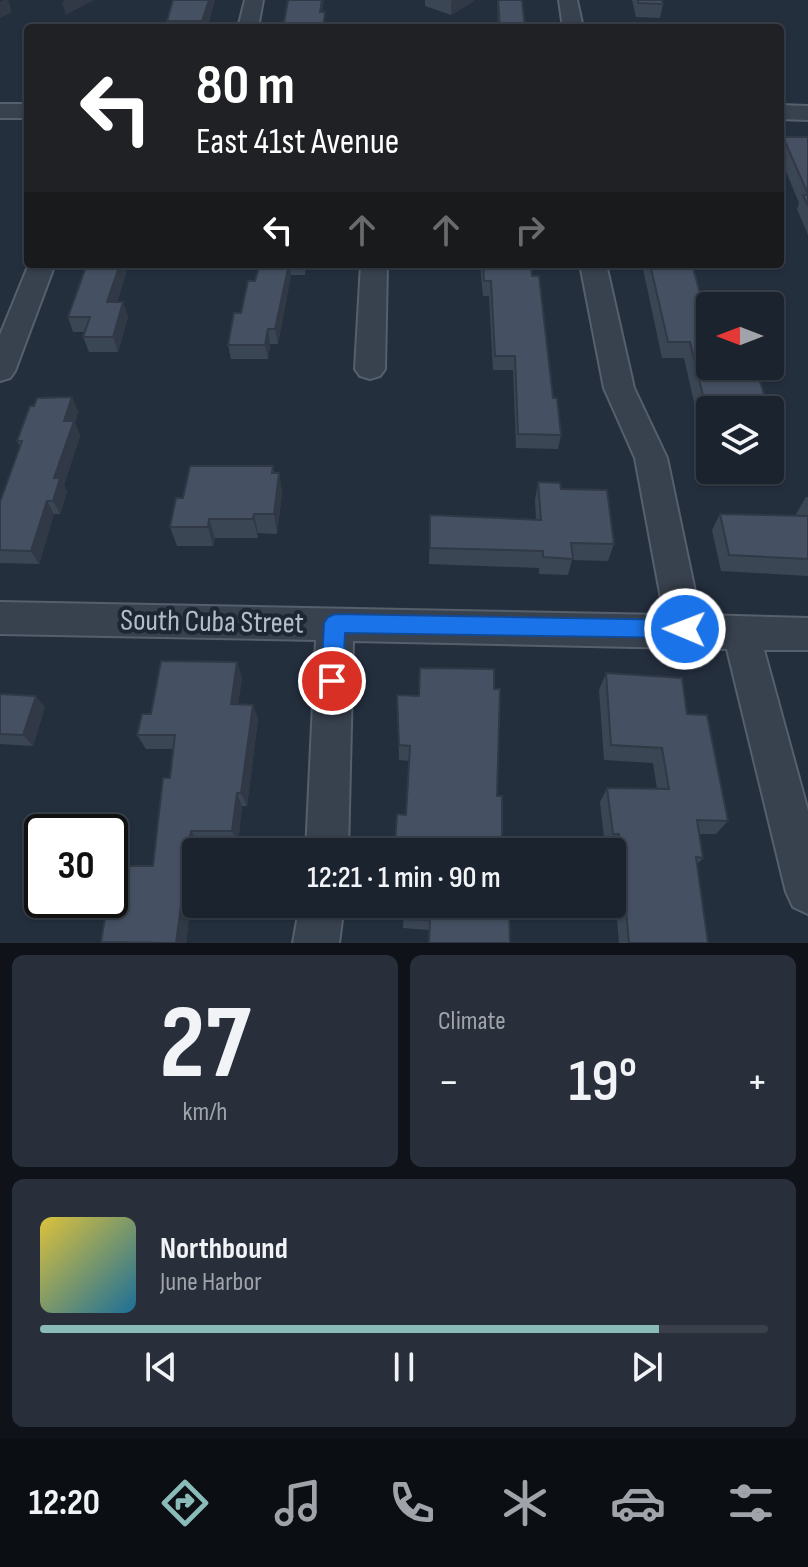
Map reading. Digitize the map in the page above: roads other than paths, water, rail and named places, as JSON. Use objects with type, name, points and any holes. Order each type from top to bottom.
[{"type":"street","points":[[249,24],[254,0]]},
{"type":"street","points":[[568,0],[572,24]]},
{"type":"street","points":[[0,111],[24,111]]},
{"type":"street","points":[[784,112],[808,113]]},
{"type":"street","points":[[0,371],[40,268]]},
{"type":"street","points":[[370,369],[374,268]]},
{"type":"street","points":[[594,268],[619,388],[651,458],[685,629]]},
{"type":"street","name":"South Cuba Street","points":[[0,618],[685,629],[742,634],[808,634]]},
{"type":"street","points":[[327,838],[335,623]]},
{"type":"street","points":[[742,634],[808,892]]},
{"type":"street","points":[[316,943],[320,918]]}]
